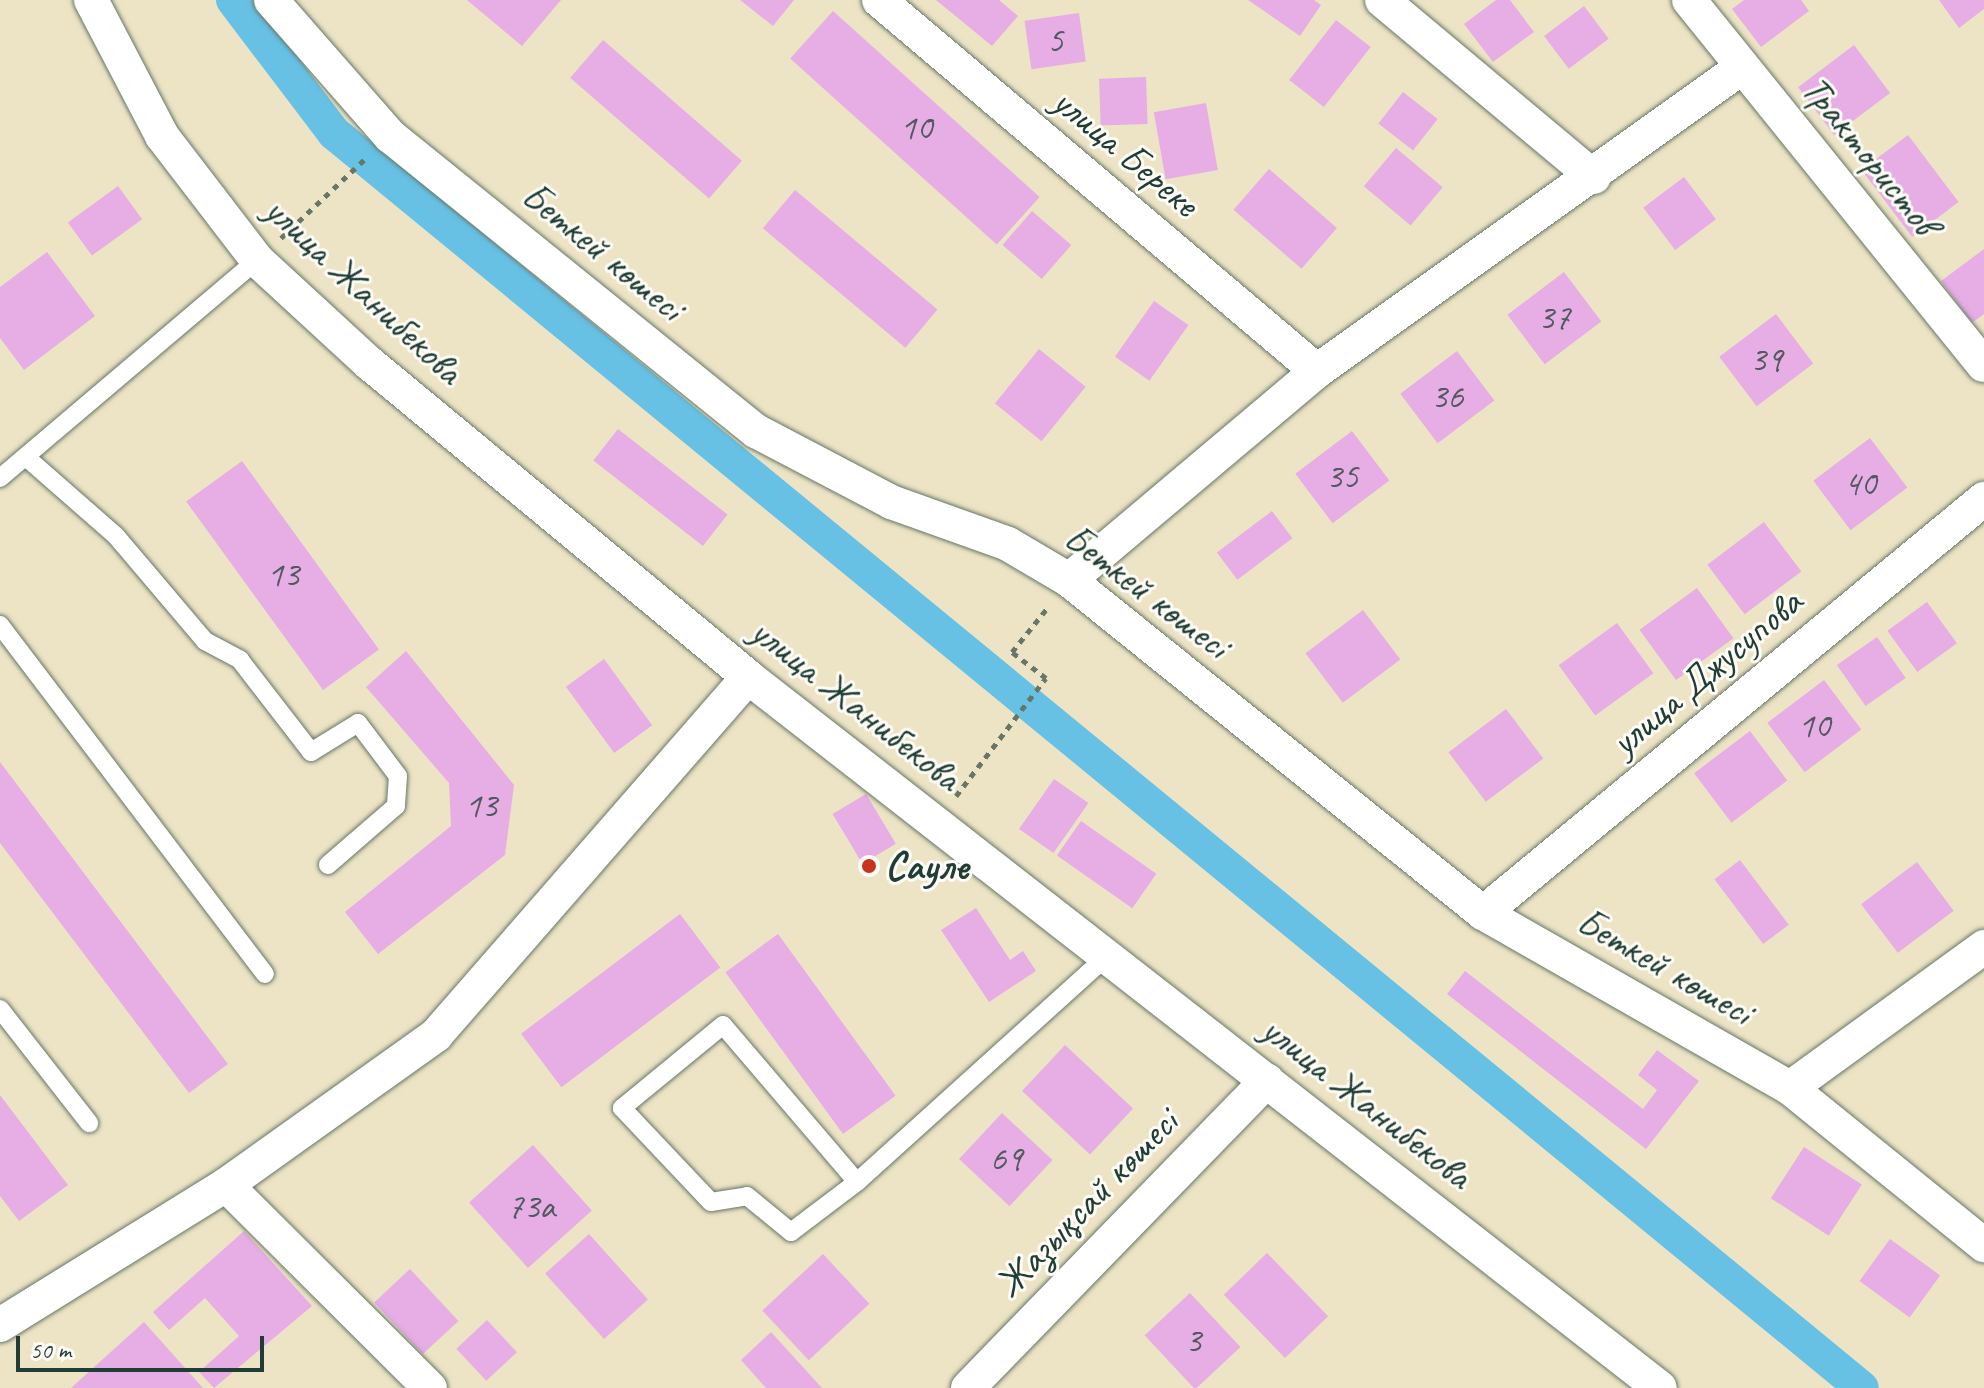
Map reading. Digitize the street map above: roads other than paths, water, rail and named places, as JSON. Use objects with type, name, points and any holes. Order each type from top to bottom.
[{"type":"street","name":"улица Жанибекова","points":[[91,0],[162,136],[257,260],[369,363],[748,677],[1660,1388]]},
{"type":"street","name":"Беткей көшесі","points":[[271,0],[390,136],[756,431],[891,502],[1008,544],[1069,580],[1483,913],[1790,1088],[1984,1245]]},
{"type":"street","name":"улица Береке","points":[[879,0],[1317,371]]},
{"type":"street","points":[[1382,0],[1594,177]]},
{"type":"street","name":"Трактористов","points":[[1689,0],[1984,365]]},
{"type":"street","points":[[1069,580],[1317,371],[1594,177],[1741,68]]},
{"type":"street","name":"улица Джусупова","points":[[1483,913],[1984,499]]},
{"type":"street","points":[[0,1325],[226,1185],[436,1035],[748,677]]},
{"type":"street","points":[[1790,1088],[1984,947]]},
{"type":"street","name":"Жазықсай көшесі","points":[[968,1388],[1267,1080]]},
{"type":"street","points":[[226,1185],[430,1388]]},
{"type":"lane","points":[[0,478],[257,260]]},
{"type":"lane","points":[[27,458],[116,536],[205,641],[240,660],[311,752],[358,723],[398,776],[396,806],[328,865]]},
{"type":"lane","points":[[0,625],[265,974]]},
{"type":"lane","points":[[857,1182],[723,1025],[622,1108],[711,1202],[747,1196],[791,1232],[857,1182],[1107,956]]},
{"type":"lane","points":[[0,1009],[89,1123]]},
{"type":"waterway","points":[[233,0],[334,133],[1862,1388]]},
{"type":"place","name":"Сауле","points":[[869,866]]}]
